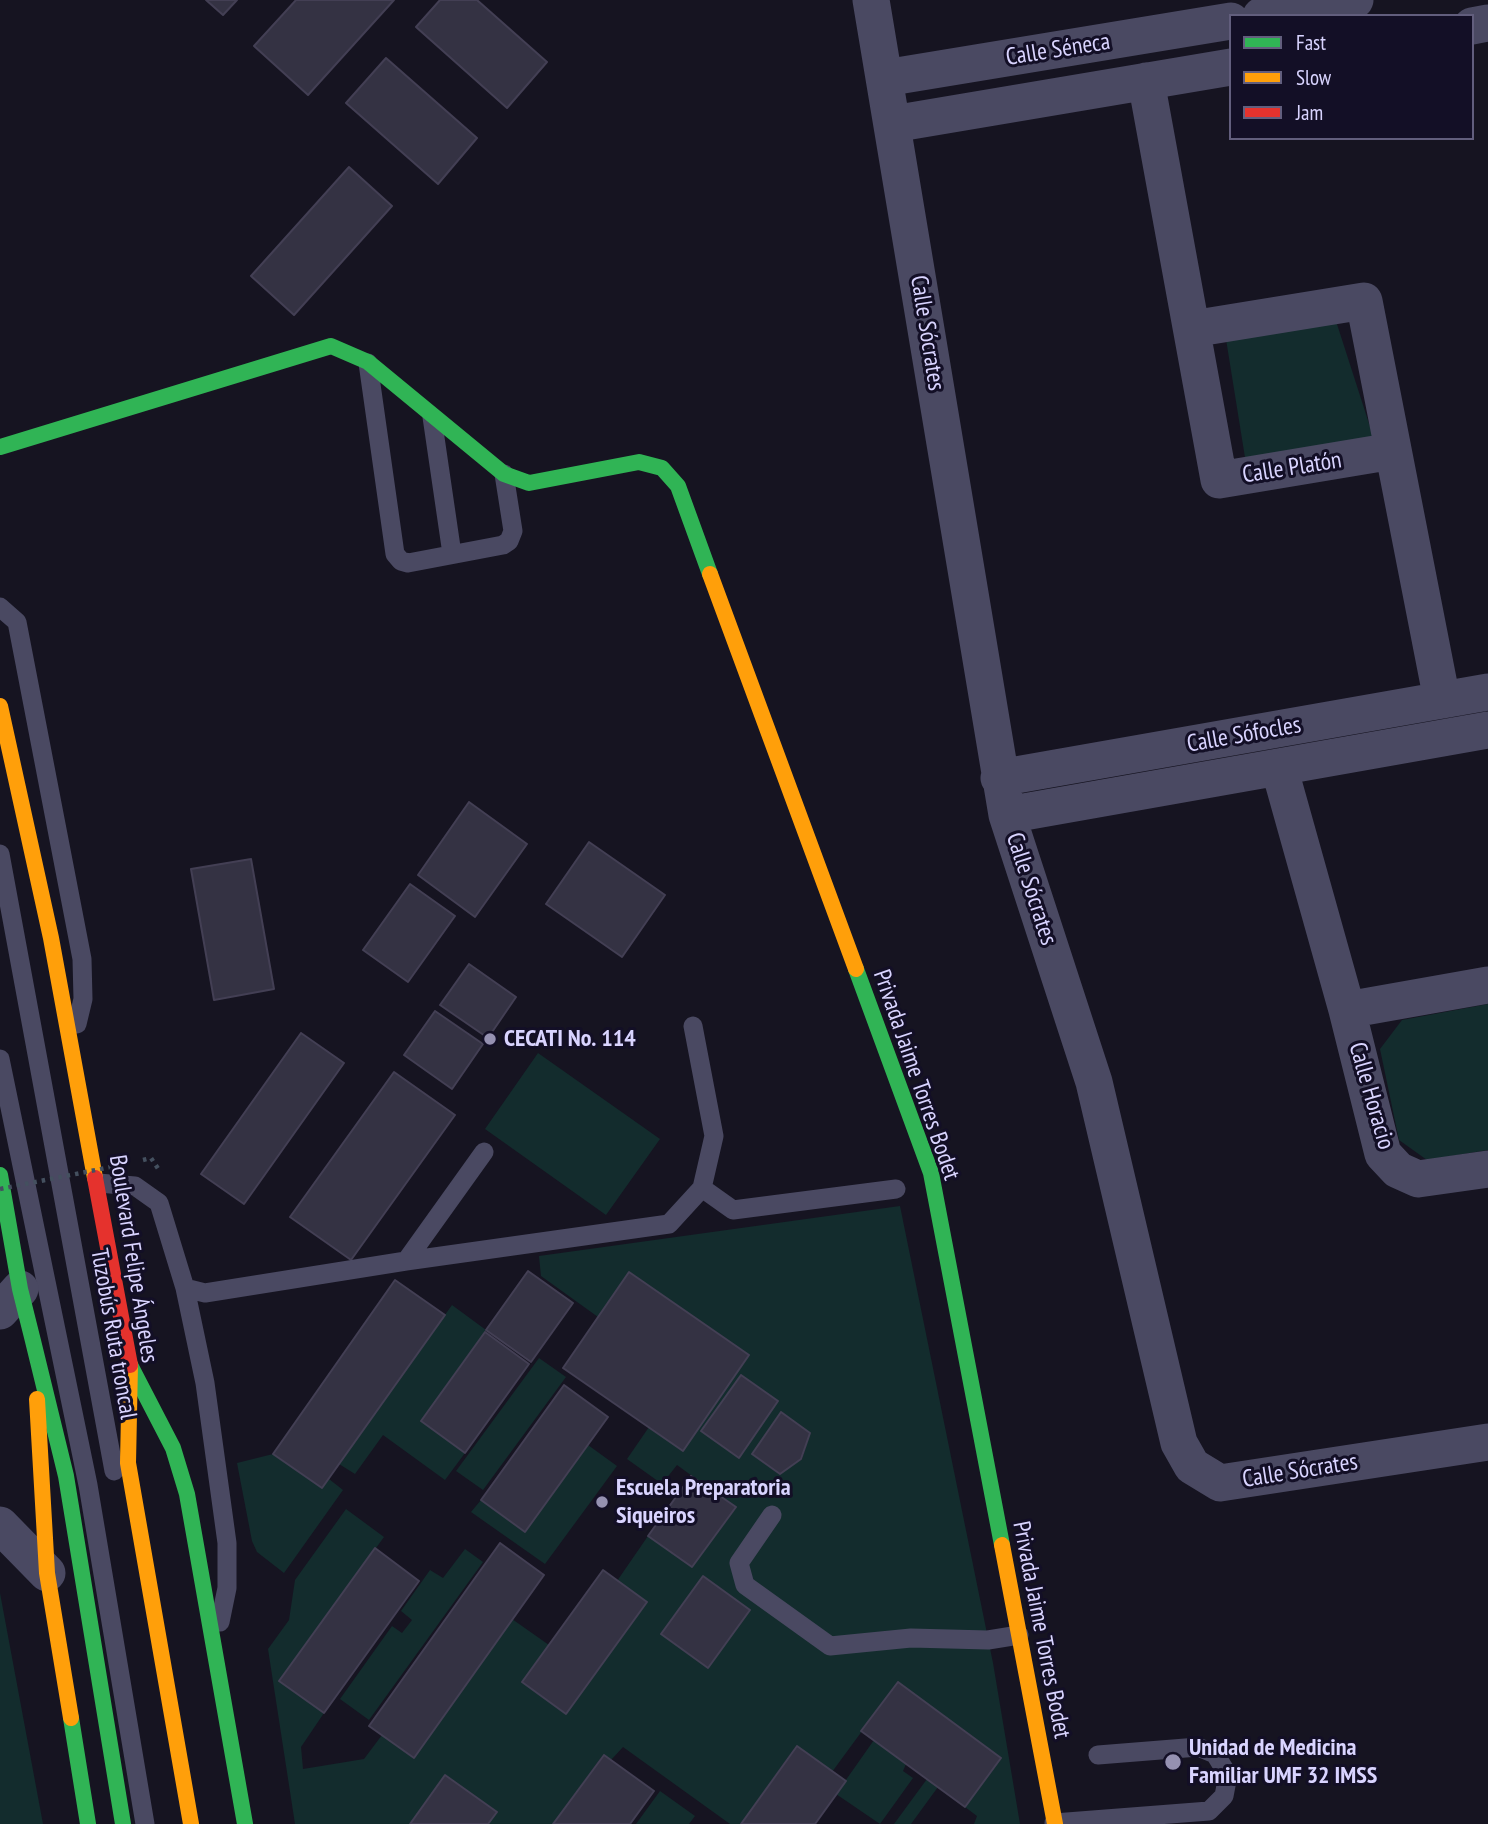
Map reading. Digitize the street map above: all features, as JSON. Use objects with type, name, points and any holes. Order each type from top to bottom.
[{"type":"main road","points":[[1,442],[331,346],[368,362],[504,474]]},
{"type":"main road","name":"Privada Jaime Torres Bodet","points":[[504,474],[530,483],[639,462],[663,468],[678,486],[931,1173],[1054,1823]]},
{"type":"main road","name":"Boulevard Felipe Ángeles","points":[[0,706],[72,1049],[130,1365],[128,1463],[191,1824]]},
{"type":"main road","points":[[0,1175],[9,1285],[33,1341],[66,1476],[123,1824]]},
{"type":"main road","points":[[33,1341],[47,1573],[88,1824]]},
{"type":"main road","points":[[130,1365],[173,1448],[187,1494],[245,1824]]},
{"type":"street","name":"Calle Sócrates","points":[[871,0],[999,778],[1007,815],[1094,1082],[1179,1443],[1192,1466],[1220,1483],[1488,1442]]},
{"type":"street","points":[[1273,14],[1356,0]]},
{"type":"street","name":"Calle Séneca","points":[[885,78],[1229,21]]},
{"type":"street","name":"Calle Séneca","points":[[893,124],[1229,67]]},
{"type":"street","name":"Calle Platón","points":[[1146,81],[1219,480],[1393,451]]},
{"type":"street","points":[[1192,329],[1364,302],[1442,700]]},
{"type":"street","name":"Calle Sófocles","points":[[999,778],[1488,692]]},
{"type":"street","name":"Calle Sófocles","points":[[1007,815],[1488,730]]},
{"type":"street","name":"Calle Horacio","points":[[1279,767],[1347,1010],[1383,1154],[1398,1170],[1418,1179],[1488,1169]]},
{"type":"street","name":"Calle Horacio","points":[[1347,1010],[1488,985]]},
{"type":"street","points":[[0,1525],[47,1573]]},
{"type":"lane","points":[[368,362],[395,554],[408,563],[503,545],[509,541],[513,531],[504,474]]},
{"type":"lane","points":[[432,416],[453,554]]},
{"type":"lane","points":[[0,607],[17,622],[82,959],[83,999],[72,1049]]},
{"type":"lane","name":"Tuzobús Ruta troncal","points":[[0,853],[116,1482],[172,1824]]},
{"type":"lane","points":[[185,1288],[205,1293],[668,1224],[702,1188],[714,1136],[693,1026]]},
{"type":"lane","points":[[0,1059],[88,1485],[145,1824]]},
{"type":"lane","points":[[406,1261],[484,1152]]},
{"type":"lane","points":[[98,1183],[135,1186],[159,1203],[185,1288],[205,1383],[227,1544],[227,1588],[215,1644]]},
{"type":"lane","points":[[702,1188],[733,1210],[896,1189]]},
{"type":"lane","points":[[772,1515],[739,1563],[745,1585],[830,1646],[911,1638],[988,1640],[1018,1636]]},
{"type":"lane","points":[[1054,1823],[1209,1811],[1224,1796],[1227,1775],[1215,1754],[1198,1747],[1097,1755]]},
{"type":"path","points":[[0,1189],[121,1165]]},
{"type":"green space","points":[[1336,321],[1373,436],[1247,470],[1225,333]]},
{"type":"green space","points":[[1488,1004],[1488,1150],[1427,1160],[1399,1140],[1380,1049],[1402,1020]]},
{"type":"green space","points":[[538,1053],[660,1139],[606,1215],[485,1129]]},
{"type":"green space","points":[[900,1206],[993,1663],[1020,1824],[974,1824],[977,1816],[965,1807],[1001,1758],[898,1682],[832,1772],[796,1746],[741,1824],[730,1824],[623,1747],[611,1760],[603,1755],[553,1824],[488,1824],[496,1811],[445,1775],[410,1824],[295,1824],[268,1649],[289,1620],[295,1580],[346,1509],[384,1537],[279,1681],[324,1713],[301,1747],[303,1769],[364,1759],[382,1735],[414,1758],[512,1619],[549,1645],[522,1682],[566,1714],[646,1603],[617,1581],[648,1536],[692,1567],[736,1508],[677,1465],[662,1484],[627,1459],[649,1427],[598,1317],[541,1276],[539,1256]],"holes":[[[741,1375],[778,1401],[739,1458],[701,1431]],[[781,1413],[810,1433],[802,1459],[779,1474],[752,1454]],[[703,1576],[750,1610],[708,1668],[661,1634]]]},
{"type":"green space","points":[[452,1305],[486,1330],[421,1421],[465,1453],[445,1480],[383,1435],[355,1474],[339,1464]]},
{"type":"green space","points":[[539,1358],[566,1377],[483,1490],[456,1471]]},
{"type":"green space","points":[[588,1445],[617,1466],[545,1564],[471,1512],[481,1500],[525,1532]]},
{"type":"green space","points":[[273,1454],[322,1488],[329,1479],[343,1490],[284,1573],[257,1552],[252,1541],[237,1463]]},
{"type":"green space","points":[[465,1549],[483,1562],[369,1720],[340,1699],[392,1626],[402,1633],[412,1620],[401,1611],[430,1570],[443,1578]]},
{"type":"green space","points":[[0,1593],[43,1824],[0,1824]]},
{"type":"green space","points":[[874,1740],[906,1764],[903,1771],[913,1778],[880,1824],[836,1794]]},
{"type":"green space","points":[[927,1779],[938,1787],[911,1824],[894,1824]]},
{"type":"green space","points":[[660,1791],[695,1816],[689,1824],[636,1824]]},
{"type":"building","points":[[206,0],[237,0],[223,15]]},
{"type":"building","points":[[296,0],[394,0],[308,95],[254,46]]},
{"type":"building","points":[[440,0],[477,0],[547,62],[507,108],[416,27]]},
{"type":"building","points":[[386,58],[477,138],[438,184],[346,103]]},
{"type":"building","points":[[349,167],[392,206],[294,315],[251,276]]},
{"type":"building","points":[[469,802],[527,844],[475,917],[418,875]]},
{"type":"building","points":[[589,842],[665,895],[622,957],[546,904]]},
{"type":"building","points":[[251,859],[274,989],[214,1000],[191,869]]},
{"type":"building","points":[[410,884],[455,916],[408,982],[363,950]]},
{"type":"building","points":[[469,964],[516,997],[488,1038],[440,1005]]},
{"type":"building","points":[[435,1011],[483,1044],[452,1089],[404,1055]]},
{"type":"building","points":[[301,1033],[344,1063],[244,1204],[201,1174]]},
{"type":"building","points":[[394,1072],[455,1115],[351,1260],[290,1217]]},
{"type":"building","points":[[528,1271],[573,1303],[531,1362],[486,1330]]},
{"type":"building","points":[[629,1272],[749,1355],[683,1451],[563,1368]]},
{"type":"building","points":[[395,1280],[445,1315],[322,1488],[273,1454]]},
{"type":"building","points":[[485,1332],[529,1364],[465,1453],[421,1421]]},
{"type":"building","points":[[741,1375],[778,1401],[739,1458],[701,1431]]},
{"type":"building","points":[[564,1385],[608,1417],[525,1532],[481,1500]]},
{"type":"building","points":[[781,1412],[810,1433],[801,1459],[780,1474],[752,1454]]},
{"type":"building","points":[[691,1476],[736,1507],[692,1567],[648,1536]]},
{"type":"building","points":[[500,1543],[544,1575],[414,1758],[369,1726]]},
{"type":"building","points":[[375,1548],[419,1581],[324,1713],[279,1681]]},
{"type":"building","points":[[603,1570],[647,1602],[566,1714],[522,1682]]},
{"type":"building","points":[[703,1576],[750,1610],[708,1668],[661,1634]]},
{"type":"building","points":[[898,1682],[1001,1758],[965,1807],[861,1731]]},
{"type":"building","points":[[797,1746],[846,1781],[815,1824],[741,1824]]},
{"type":"building","points":[[604,1755],[654,1791],[630,1824],[553,1824]]},
{"type":"building","points":[[445,1775],[497,1812],[488,1824],[410,1824]]},
{"type":"traffic: fast","points":[[0,447],[331,346],[368,362],[504,474],[529,483],[639,462],[662,468],[678,486],[710,574]]},
{"type":"traffic: fast","points":[[856,969],[931,1173],[1002,1545]]},
{"type":"traffic: fast","points":[[0,1175],[20,1289],[33,1341]]},
{"type":"traffic: fast","points":[[33,1341],[66,1476],[123,1824]]},
{"type":"traffic: fast","points":[[130,1365],[173,1448],[187,1494],[245,1824]]},
{"type":"traffic: fast","points":[[71,1718],[88,1824]]},
{"type":"traffic: slow","points":[[710,574],[856,969]]},
{"type":"traffic: slow","points":[[0,706],[51,938],[95,1178]]},
{"type":"traffic: slow","points":[[130,1365],[128,1463],[191,1824]]},
{"type":"traffic: slow","points":[[37,1399],[47,1573],[71,1718]]},
{"type":"traffic: slow","points":[[1002,1545],[1055,1824]]},
{"type":"traffic: jam","points":[[95,1178],[130,1365]]},
{"type":"place","name":"CECATI No. 114","points":[[490,1039]]},
{"type":"place","name":"Escuela Preparatoria Siqueiros","points":[[602,1502]]},
{"type":"place","name":"Unidad de Medicina Familiar UMF 32 IMSS","points":[[1173,1762]]}]
